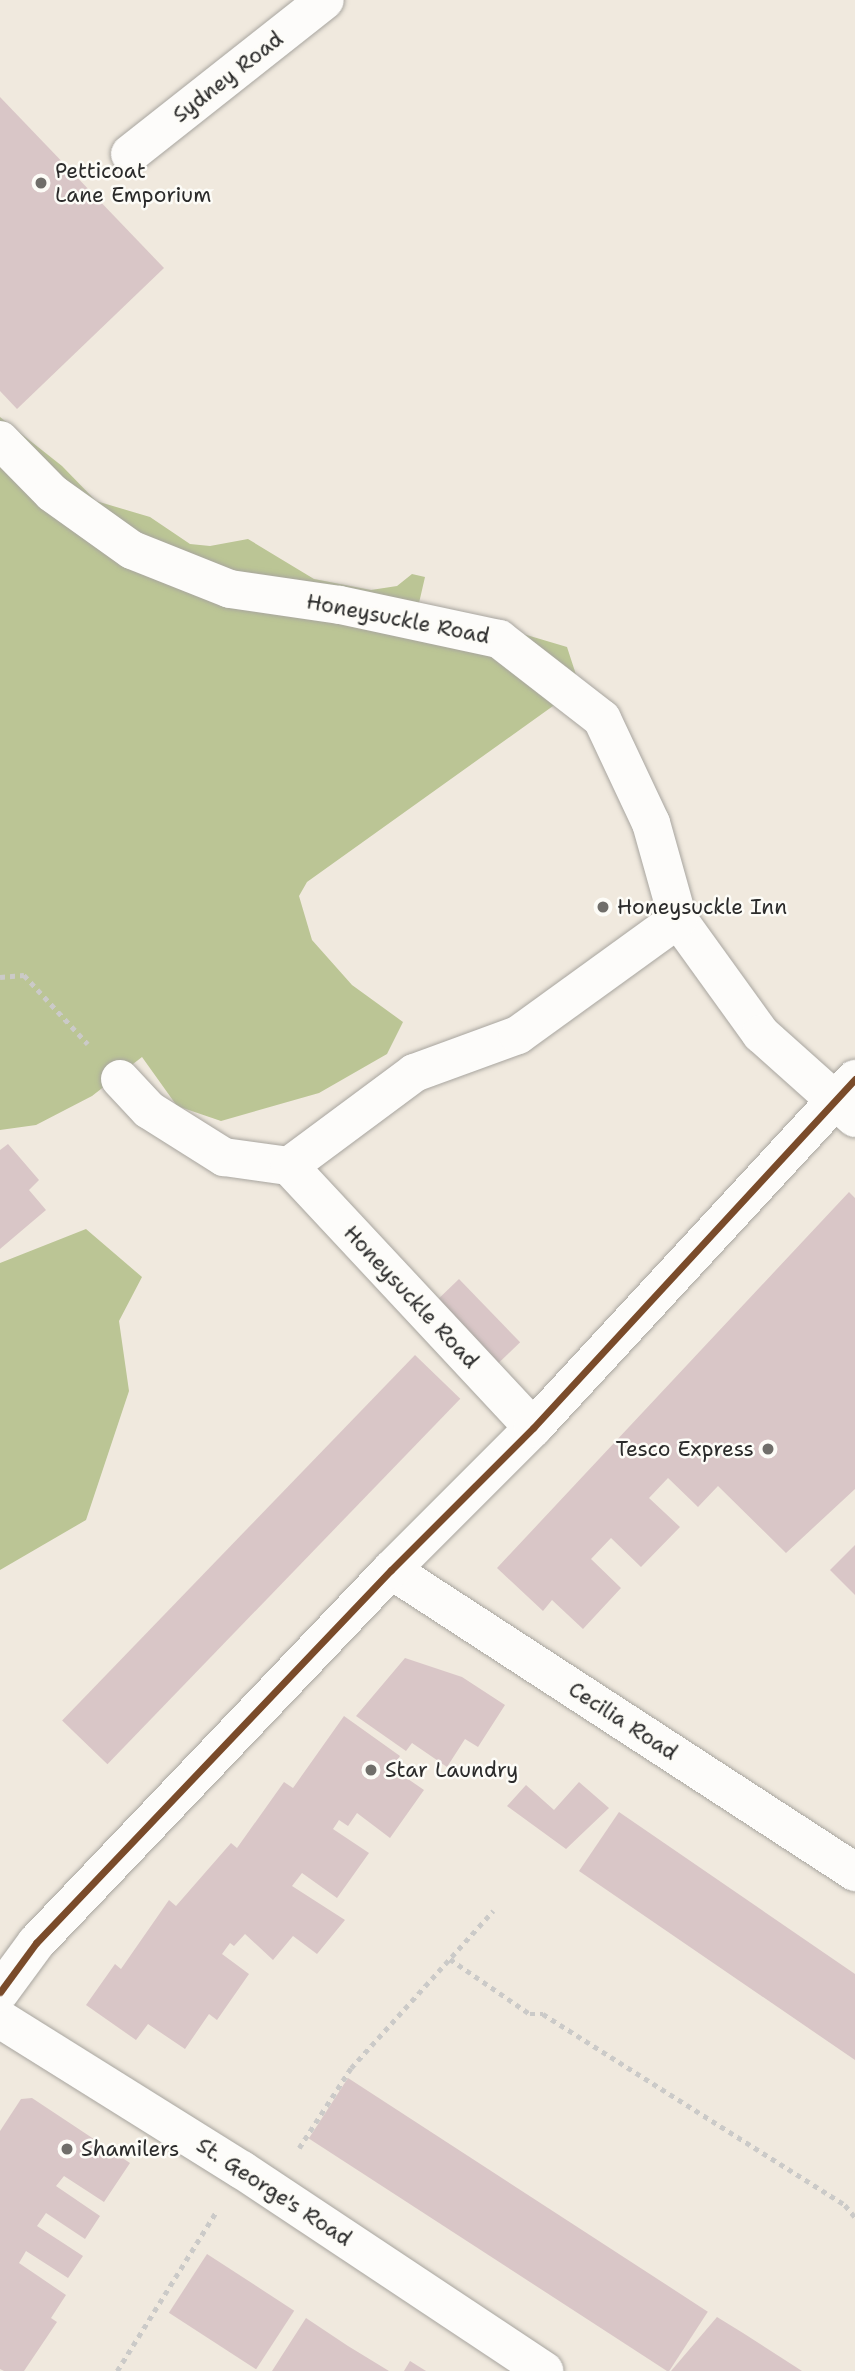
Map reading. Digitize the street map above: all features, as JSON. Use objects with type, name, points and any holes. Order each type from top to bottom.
[{"type":"street","name":"Sydney Road","points":[[130,154],[325,0]]},
{"type":"street","name":"Honeysuckle Road","points":[[0,440],[52,493],[132,550],[230,589],[340,605],[499,639],[603,719],[651,823],[678,919],[761,1034],[849,1098]]},
{"type":"street","points":[[120,1079],[149,1110],[224,1157],[289,1166],[414,1073],[518,1035],[678,919]]},
{"type":"street","points":[[0,1992],[36,1943],[391,1570],[533,1428],[849,1098]]},
{"type":"street","name":"Honeysuckle Road","points":[[289,1166],[533,1428]]},
{"type":"street","name":"Cecilia Road","points":[[391,1570],[855,1872]]},
{"type":"street","name":"St. George's Road","points":[[0,2019],[257,2179],[544,2371]]},
{"type":"path","points":[[0,976],[24,975],[120,1079]]},
{"type":"path","points":[[117,2371],[257,2179],[351,2068],[493,1911]]},
{"type":"path","points":[[450,1959],[530,2014],[543,2014],[845,2205],[855,2217]]},
{"type":"green space","points":[[0,417],[62,466],[96,501],[150,517],[190,544],[210,546],[248,539],[314,579],[371,590],[397,586],[412,574],[425,577],[419,603],[567,647],[580,687],[572,705],[553,706],[307,882],[299,896],[312,940],[352,985],[403,1022],[387,1054],[319,1093],[221,1121],[177,1106],[142,1057],[92,1096],[36,1125],[0,1130]]},
{"type":"green space","points":[[86,1229],[142,1277],[119,1321],[129,1391],[86,1520],[0,1570],[0,1263]]},
{"type":"building","name":"Petticoat Lane Emporium","points":[[0,97],[164,268],[17,409],[0,391]]},
{"type":"building","points":[[8,1144],[39,1180],[29,1190],[46,1210],[0,1249],[0,1150]]},
{"type":"building","points":[[849,1192],[855,1198],[855,1489],[786,1553],[718,1486],[698,1507],[668,1478],[649,1498],[680,1527],[641,1567],[611,1538],[591,1559],[621,1588],[583,1629],[552,1600],[543,1611],[497,1568]]},
{"type":"building","points":[[459,1279],[520,1342],[495,1367],[434,1303]]},
{"type":"building","points":[[415,1355],[460,1399],[107,1764],[62,1720]]},
{"type":"building","points":[[855,1545],[855,1595],[830,1570]]},
{"type":"building","points":[[405,1658],[462,1677],[505,1705],[478,1747],[465,1739],[447,1767],[412,1743],[406,1751],[356,1716]]},
{"type":"building","points":[[344,1716],[400,1756],[392,1768],[424,1790],[390,1838],[357,1813],[348,1826],[339,1820],[333,1829],[369,1853],[337,1898],[302,1873],[292,1886],[345,1920],[317,1954],[293,1936],[273,1960],[245,1934],[234,1946],[230,1943],[222,1954],[249,1974],[217,2020],[209,2014],[185,2049],[148,2024],[136,2040],[86,2005],[115,1964],[121,1969],[169,1900],[176,1906],[231,1843],[237,1848],[284,1782],[293,1788]]},
{"type":"building","points":[[579,1782],[609,1808],[566,1849],[507,1806],[526,1785],[554,1810]]},
{"type":"building","points":[[619,1812],[855,1974],[855,2060],[579,1871]]},
{"type":"building","points":[[348,2078],[708,2312],[667,2371],[309,2138]]},
{"type":"building","points":[[32,2098],[130,2163],[104,2202],[64,2176],[56,2186],[100,2216],[85,2239],[46,2213],[37,2226],[83,2256],[68,2278],[26,2251],[19,2263],[66,2295],[51,2318],[57,2322],[24,2371],[4,2371],[0,2369],[0,2131],[21,2099]]},
{"type":"building","points":[[207,2254],[294,2311],[256,2369],[169,2313]]},
{"type":"building","points":[[717,2317],[743,2333],[802,2371],[671,2371]]},
{"type":"building","points":[[306,2318],[348,2346],[389,2371],[272,2371]]},
{"type":"building","points":[[410,2361],[426,2371],[404,2371]]},
{"type":"transit line","points":[[0,1992],[36,1943],[391,1570],[533,1428],[855,1079]]},
{"type":"place","name":"Petticoat Lane Emporium","points":[[41,183]]},
{"type":"place","name":"Honeysuckle Inn","points":[[603,907]]},
{"type":"place","name":"Tesco Express","points":[[768,1449]]},
{"type":"place","name":"Star Laundry","points":[[371,1770]]},
{"type":"place","name":"Shamilers","points":[[67,2149]]}]
